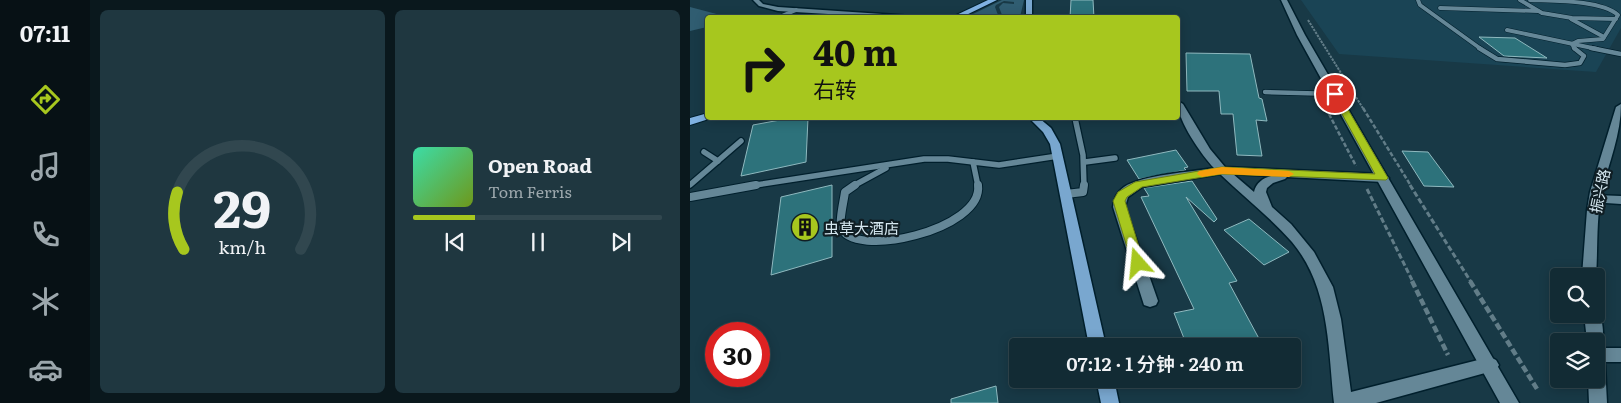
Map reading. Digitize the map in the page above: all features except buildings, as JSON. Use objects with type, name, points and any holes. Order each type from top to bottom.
[{"type":"highway","points":[[960,15],[994,0]]},
{"type":"highway","points":[[690,122],[705,117]]},
{"type":"main road","points":[[1029,0],[1029,15]]},
{"type":"main road","points":[[1046,124],[1058,156],[1096,338]]},
{"type":"main road","points":[[1107,388],[1110,403]]},
{"type":"street","points":[[756,0],[767,7],[885,15]]},
{"type":"street","points":[[1284,0],[1382,178],[1510,403]]},
{"type":"street","points":[[1180,107],[1208,155],[1296,238],[1319,272],[1326,289],[1333,320],[1343,403],[1490,366]]},
{"type":"street","name":"振兴路","points":[[1590,268],[1595,200],[1621,108]]},
{"type":"street","points":[[1150,301],[1119,207],[1122,195],[1139,184],[1222,170],[1382,178]]},
{"type":"street","points":[[1269,211],[1260,192],[1262,184],[1275,178],[1295,174]]},
{"type":"street","points":[[1595,200],[1621,200]]},
{"type":"street","points":[[1605,355],[1621,355]]},
{"type":"street","points":[[1597,388],[1598,403]]},
{"type":"lane","points":[[1418,0],[1420,4],[1465,39],[1504,61],[1573,65],[1580,63],[1584,56],[1572,44]]},
{"type":"lane","points":[[1520,0],[1539,11]]},
{"type":"lane","points":[[1530,0],[1596,4],[1616,11],[1618,15],[1602,40],[1578,41],[1572,44]]},
{"type":"lane","points":[[1440,8],[1539,11],[1569,18],[1616,19]]},
{"type":"lane","points":[[784,15],[796,10]]},
{"type":"lane","points":[[1569,18],[1604,37]]},
{"type":"lane","points":[[1507,30],[1621,54]]},
{"type":"lane","points":[[1264,92],[1335,94]]},
{"type":"lane","points":[[1066,194],[1083,192],[1086,169],[1075,120]]},
{"type":"lane","points":[[690,185],[741,141]]},
{"type":"lane","points":[[704,152],[718,161]]},
{"type":"lane","points":[[690,197],[934,158],[1007,165],[1058,156]]},
{"type":"lane","points":[[1085,162],[1115,158]]},
{"type":"lane","points":[[898,163],[863,179],[845,192],[841,226],[846,234],[865,241],[895,240],[925,233],[952,220],[966,211],[975,202],[979,194],[972,162]]},
{"type":"path","points":[[1305,14],[1537,389]]},
{"type":"path","points":[[1365,186],[1448,355]]},
{"type":"shaded area","points":[[1002,0],[1024,0],[1020,15],[1002,15],[999,7],[1003,3],[1014,4],[1014,2],[1004,1],[995,7],[998,15],[971,15]]},
{"type":"shaded area","points":[[1301,0],[1621,0],[1621,28],[1596,72],[1339,54]]},
{"type":"shaded area","points":[[690,7],[720,15],[705,15],[705,27],[690,31]]},
{"type":"slow traffic","points":[[1202,174],[1222,170],[1289,174]]},
{"type":"place","name":"虫草大酒店","points":[[805,227]]},
{"type":"route","points":[[1138,263],[1119,207],[1119,201],[1122,195],[1139,184],[1222,170],[1382,178],[1335,94]]}]
